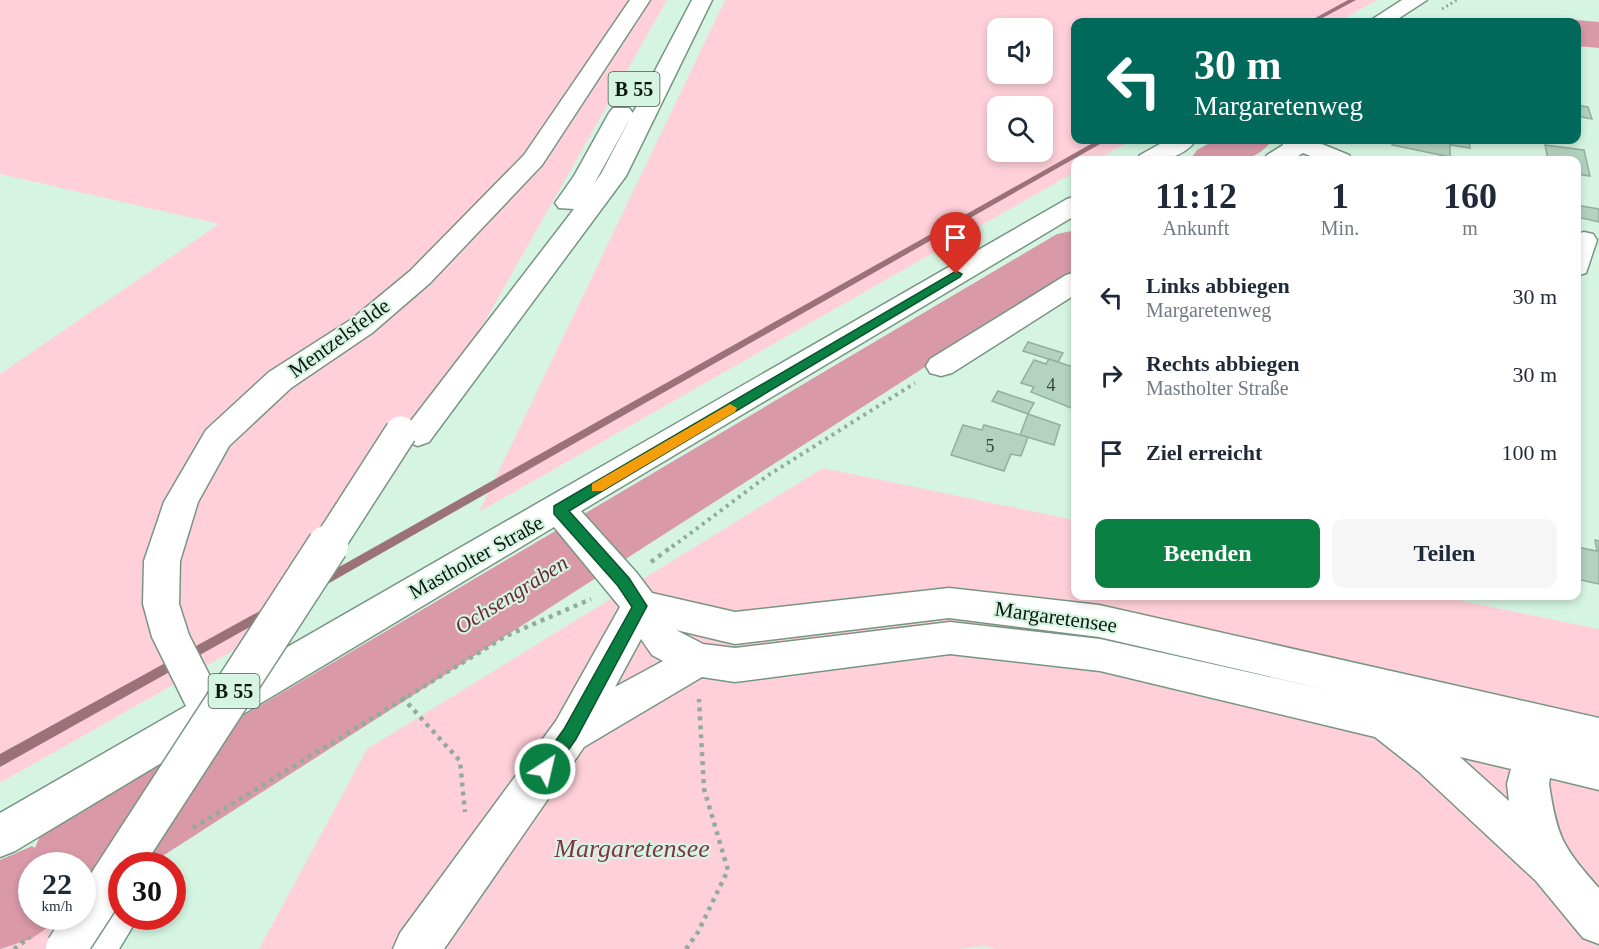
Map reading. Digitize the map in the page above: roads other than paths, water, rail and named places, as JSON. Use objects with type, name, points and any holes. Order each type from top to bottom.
[{"type":"main road","name":"Mentzelsfelde","points":[[201,699],[171,637],[160,604],[162,561],[181,502],[217,438],[280,380],[362,326],[420,277],[533,160],[640,0]]},
{"type":"main road","name":"B 55","points":[[66,949],[410,433],[586,177],[680,0]]},
{"type":"main road","name":"B 55","points":[[155,852],[410,433],[614,176],[702,0]]},
{"type":"main road","points":[[1386,18],[1417,0]]},
{"type":"main road","points":[[1156,156],[1177,144]]},
{"type":"main road","points":[[1281,156],[1295,144]]},
{"type":"main road","points":[[1302,144],[1330,156]]},
{"type":"main road","name":"Mastholter Straße","points":[[0,836],[201,699],[354,626],[565,516],[1071,207]]},
{"type":"main road","points":[[1581,255],[1587,240]]},
{"type":"main road","points":[[941,366],[1071,284]]},
{"type":"main road","points":[[416,949],[570,734],[626,586],[565,516]]},
{"type":"main road","name":"Margaretensee","points":[[626,586],[665,644],[698,660],[735,665],[950,638],[1100,655],[1380,720],[1531,738],[1599,736]]},
{"type":"main road","name":"Margaretensee","points":[[626,586],[735,628],[949,603],[1099,621],[1531,738],[1599,771]]},
{"type":"main road","points":[[570,734],[698,660]]},
{"type":"main road","points":[[1380,720],[1432,758],[1551,866],[1599,922]]},
{"type":"main road","points":[[1531,738],[1528,784],[1533,821],[1551,866]]},
{"type":"main road","points":[[93,949],[108,926]]},
{"type":"waterway","points":[[1319,18],[1353,0]]},
{"type":"waterway","name":"Ochsengraben","points":[[1581,33],[1599,35]]},
{"type":"waterway","points":[[1075,156],[1096,144]]},
{"type":"waterway","name":"Ochsengraben","points":[[1221,156],[1241,144]]},
{"type":"waterway","points":[[320,583],[1071,158]]},
{"type":"waterway","name":"Ochsengraben","points":[[93,852],[1071,249]]},
{"type":"waterway","points":[[0,761],[267,612]]},
{"type":"waterway","name":"Ochsengraben","points":[[0,908],[18,897]]}]
